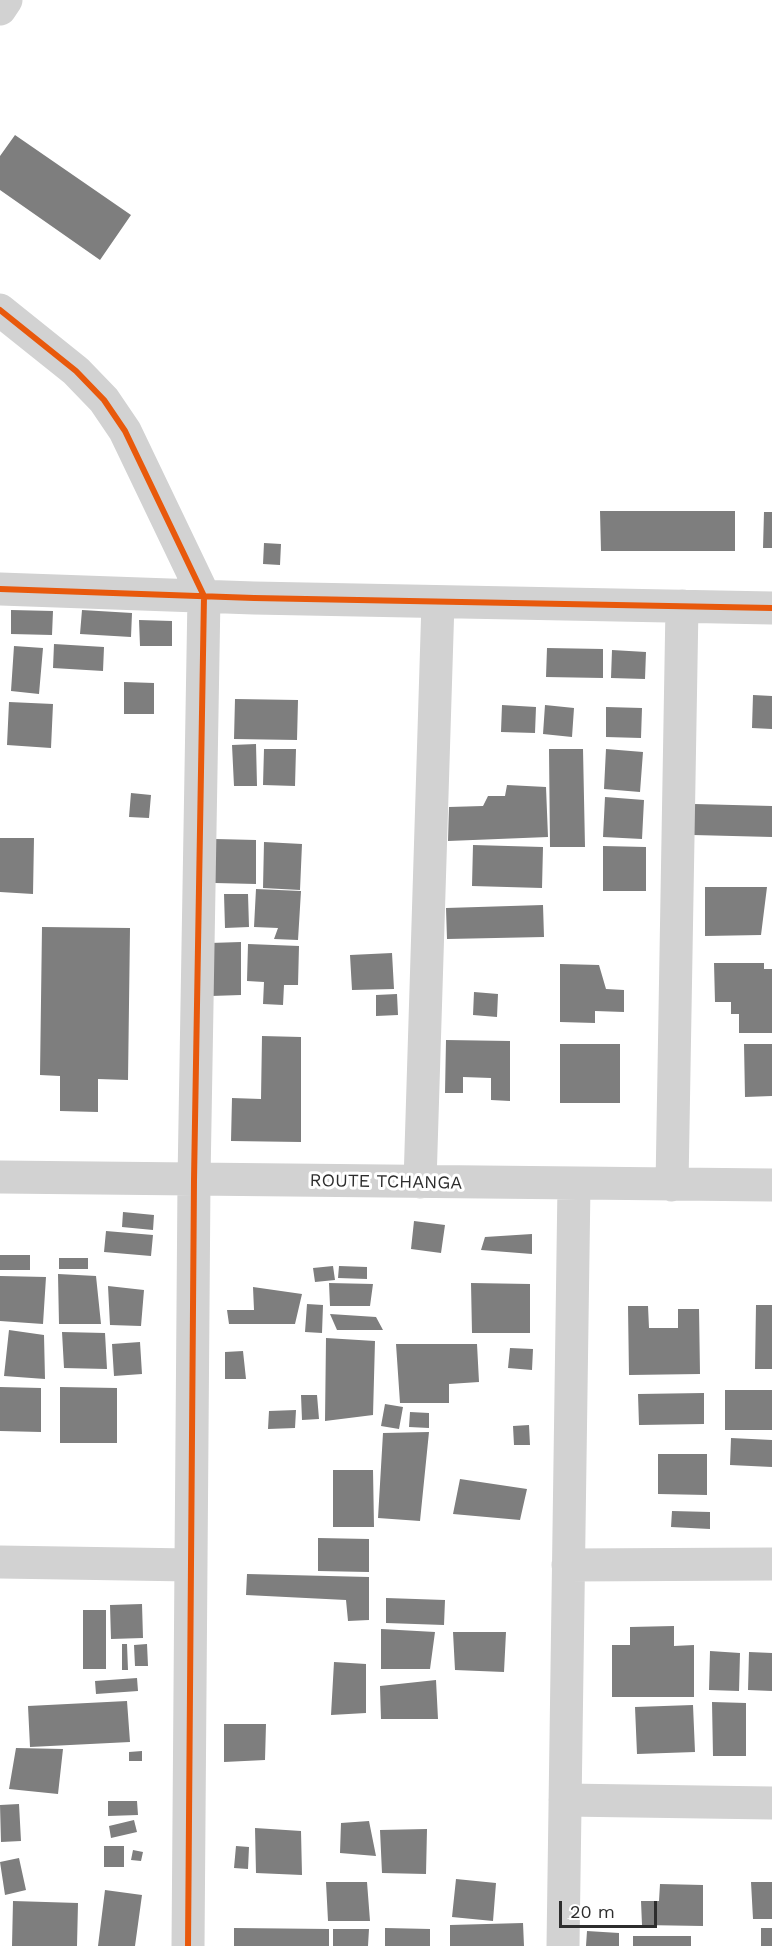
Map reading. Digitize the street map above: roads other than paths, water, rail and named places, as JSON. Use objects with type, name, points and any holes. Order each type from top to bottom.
[{"type":"street","points":[[0,9],[6,0]]},
{"type":"street","points":[[0,310],[76,371],[104,400],[125,430],[204,596],[194,1180],[188,1946]]},
{"type":"street","points":[[0,589],[438,602],[772,608]]},
{"type":"street","points":[[420,1182],[438,602]]},
{"type":"street","points":[[672,1185],[682,606]]},
{"type":"street","name":"ROUTE TCHANGA","points":[[0,1177],[772,1185]]},
{"type":"street","points":[[563,1946],[574,1184]]},
{"type":"street","points":[[0,1562],[191,1565]]},
{"type":"street","points":[[568,1565],[772,1564]]},
{"type":"street","points":[[565,1800],[772,1803]]}]
